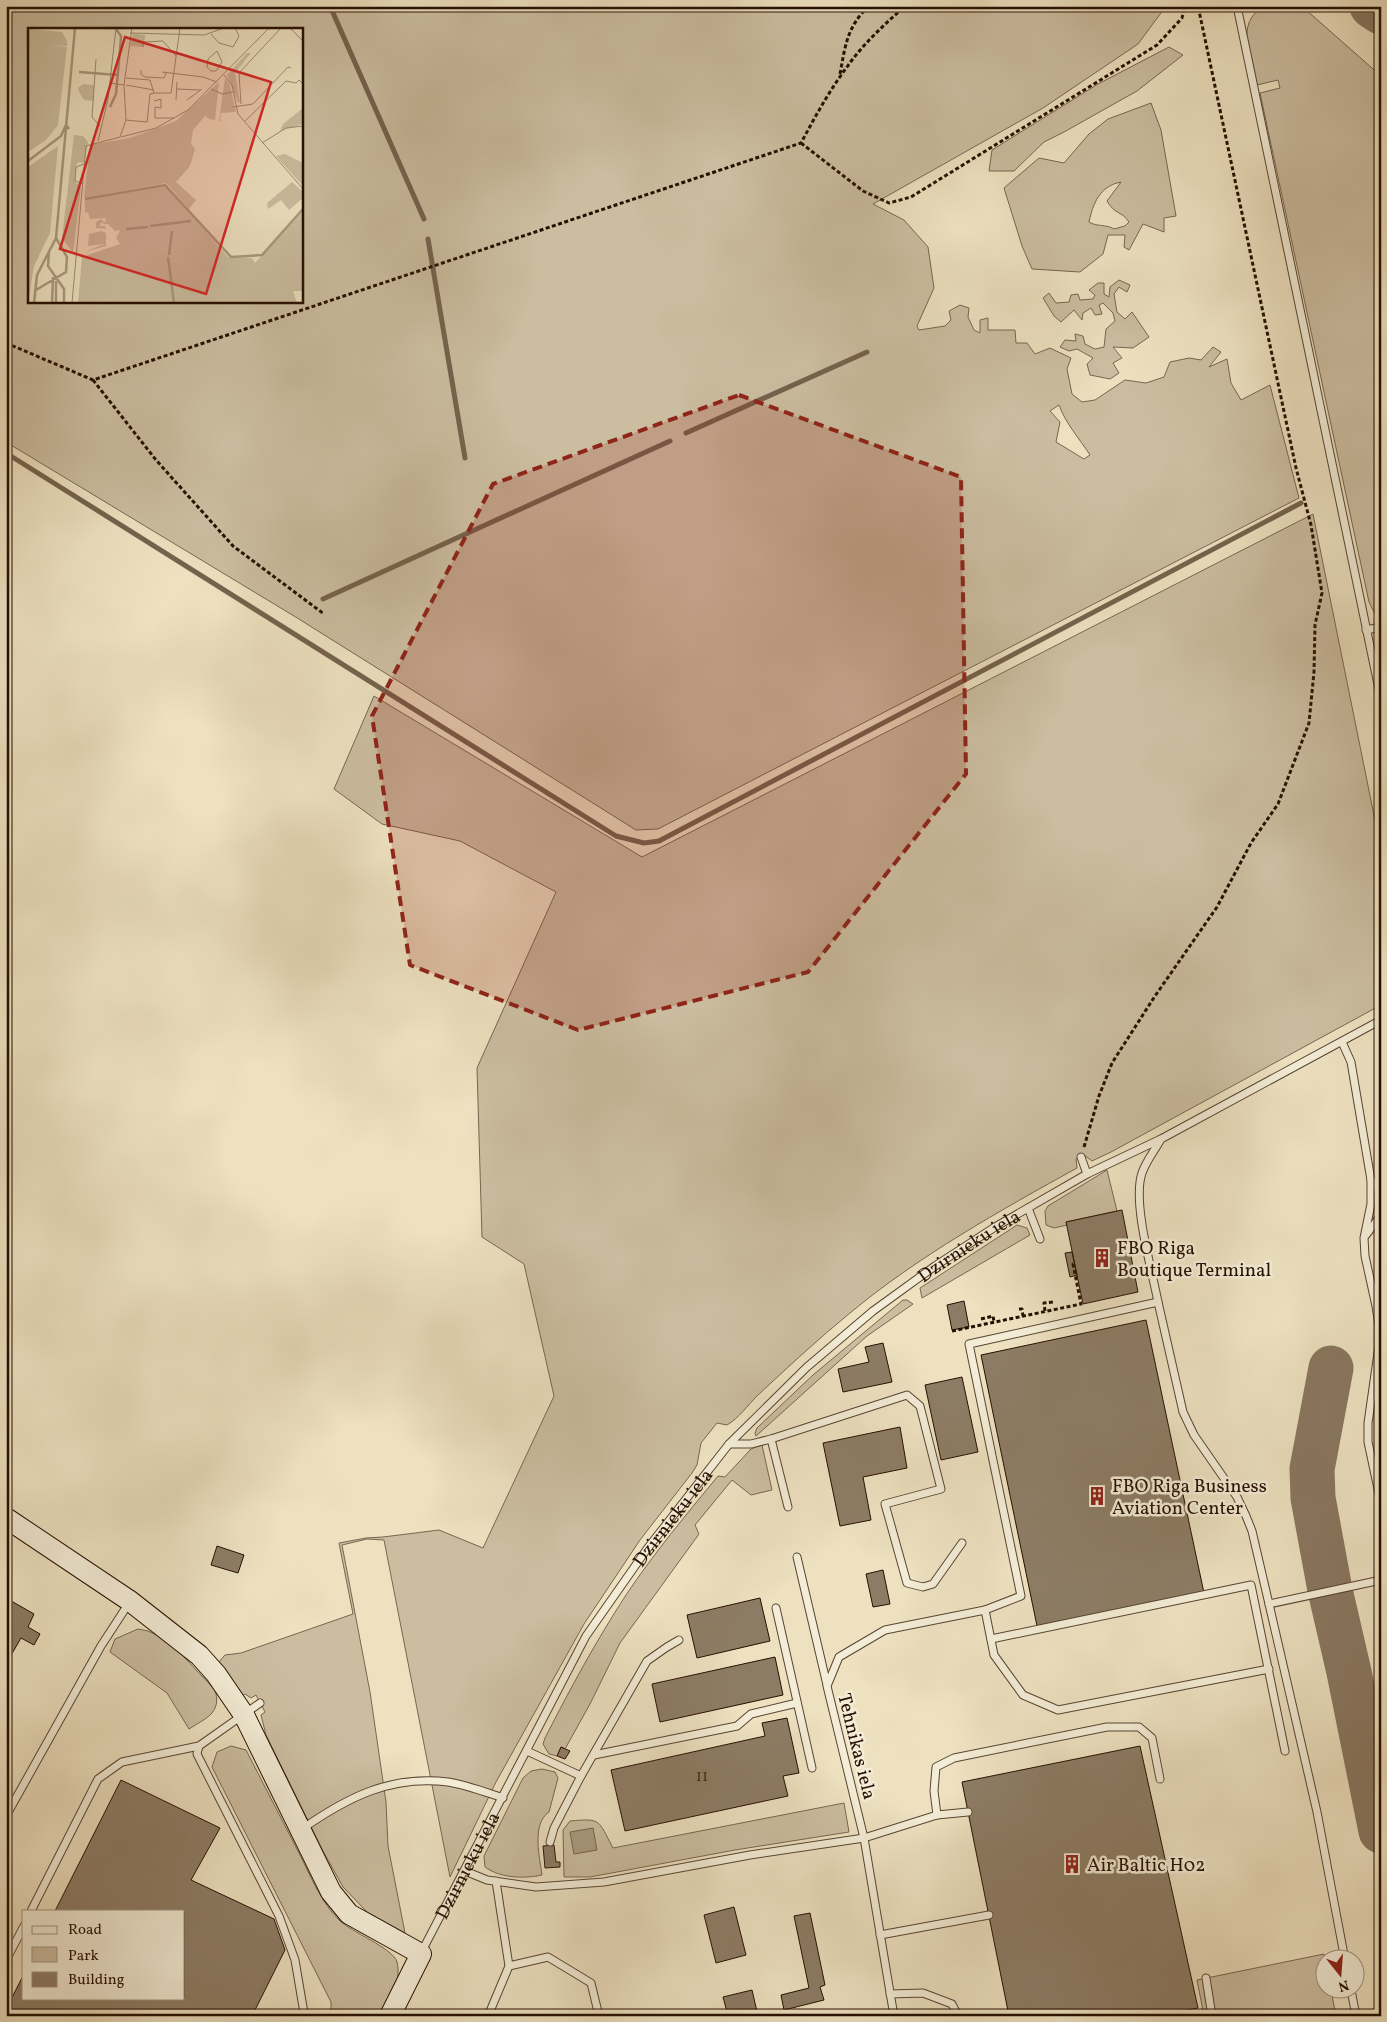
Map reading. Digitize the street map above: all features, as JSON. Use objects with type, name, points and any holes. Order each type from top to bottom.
[{"type":"street","points":[[6,1518],[130,1601],[199,1655],[216,1674],[244,1715],[331,1892],[349,1914],[421,1954]]},
{"type":"street","name":"Dzirnieku iela","points":[[390,2016],[421,1954]]},
{"type":"lane","points":[[1237,6],[1381,699]]},
{"type":"lane","points":[[1366,630],[1381,627]]},
{"type":"lane","name":"Dzirnieku iela","points":[[421,1954],[466,1871],[586,1636],[647,1549],[729,1444],[807,1367],[873,1310],[935,1266],[1028,1208],[1088,1174],[1161,1139],[1381,1020]]},
{"type":"lane","points":[[1342,1042],[1351,1062],[1371,1180],[1370,1204],[1364,1238],[1365,1256],[1379,1325],[1379,1346],[1368,1423],[1368,1442],[1381,1503]]},
{"type":"lane","points":[[1161,1139],[1142,1172],[1139,1186],[1139,1205],[1158,1302],[1183,1412],[1194,1434],[1237,1497],[1252,1531],[1317,1812],[1343,1950]]},
{"type":"lane","points":[[1081,1157],[1088,1174]]},
{"type":"lane","points":[[1371,1180],[1381,1193]]},
{"type":"lane","points":[[1028,1208],[1040,1239]]},
{"type":"lane","points":[[1364,1238],[1381,1215]]},
{"type":"lane","name":"Tehnikas iela","points":[[894,2016],[864,1838],[827,1686],[839,1657],[885,1630],[985,1610],[1021,1596],[969,1344],[1158,1302]]},
{"type":"lane","points":[[729,1444],[751,1444],[771,1439],[907,1395],[920,1406],[941,1489],[885,1504],[907,1583],[923,1587],[932,1584],[962,1543]]},
{"type":"lane","points":[[771,1439],[788,1507]]},
{"type":"lane","points":[[798,1556],[827,1686]]},
{"type":"lane","points":[[1269,1604],[1381,1580]]},
{"type":"lane","points":[[991,1639],[1251,1585],[1286,1751]]},
{"type":"lane","points":[[6,1816],[101,1646],[130,1601]]},
{"type":"lane","points":[[776,1608],[812,1768]]},
{"type":"lane","points":[[985,1610],[994,1655],[1023,1695],[1058,1710],[1268,1669]]},
{"type":"lane","points":[[550,1842],[554,1828],[581,1776],[647,1661],[679,1640]]},
{"type":"lane","points":[[32,1910],[98,1779],[122,1762],[200,1746],[260,1703]]},
{"type":"lane","points":[[594,1755],[737,1726],[751,1714],[797,1703]]},
{"type":"lane","points":[[937,1814],[934,1791],[936,1767],[954,1758],[1107,1727],[1139,1726],[1152,1738],[1160,1780]]},
{"type":"lane","points":[[200,1746],[196,1754],[279,1916],[295,1960],[304,2013],[302,2016]]},
{"type":"lane","points":[[527,1751],[581,1776]]},
{"type":"lane","points":[[300,1830],[326,1812],[355,1796],[393,1783],[448,1782],[503,1798]]},
{"type":"lane","points":[[466,1871],[487,1880],[536,1887],[604,1882],[750,1855],[864,1838],[937,1814],[968,1812]]},
{"type":"lane","points":[[488,2016],[509,1966],[496,1881]]},
{"type":"lane","points":[[880,1935],[989,1915]]},
{"type":"lane","points":[[6,1960],[22,1930]]},
{"type":"lane","points":[[509,1966],[548,1957],[591,1983],[599,2016]]},
{"type":"lane","points":[[1206,1978],[1212,2016]]},
{"type":"lane","points":[[890,1994],[923,1993],[952,2004],[958,2016]]},
{"type":"lane","points":[[1353,2000],[1356,2016]]},
{"type":"path","points":[[840,78],[847,36],[862,12],[869,6]]},
{"type":"path","points":[[93,380],[801,143],[840,78],[877,31],[905,6]]},
{"type":"path","points":[[801,143],[863,191],[889,203],[911,197],[1157,45],[1182,18],[1184,6]]},
{"type":"path","points":[[1081,1157],[1098,1096],[1112,1063],[1160,988],[1217,908],[1252,843],[1278,804],[1309,723],[1312,698],[1315,625],[1322,593],[1310,525],[1296,468],[1198,6]]},
{"type":"path","points":[[6,343],[93,380],[156,460],[233,546],[324,614]]},
{"type":"path","points":[[952,1330],[1081,1304],[1073,1264],[1075,1264]]},
{"type":"path","points":[[1045,1311],[1044,1304],[1054,1302]]},
{"type":"path","points":[[1019,1309],[1022,1309],[1023,1316]]},
{"type":"path","points":[[981,1319],[993,1316],[994,1322]]},
{"type":"highlighted area","points":[[739,395],[961,477],[966,774],[808,972],[578,1030],[410,965],[372,716],[493,484]]},
{"type":"green space","points":[[6,6],[1166,6],[1138,44],[1043,108],[873,204],[904,220],[928,247],[934,288],[917,326],[919,330],[945,326],[951,320],[949,311],[960,305],[969,308],[968,317],[974,330],[980,333],[980,320],[988,318],[988,330],[1015,330],[1016,343],[1027,343],[1035,354],[1050,348],[1071,358],[1067,369],[1072,394],[1082,402],[1095,400],[1125,380],[1146,383],[1164,377],[1170,362],[1189,358],[1201,360],[1213,347],[1221,352],[1209,367],[1227,359],[1231,383],[1241,400],[1270,385],[1299,498],[658,829],[636,830],[294,616],[6,442]],"holes":[[[1059,405],[1090,455],[1084,459],[1056,442],[1060,422],[1050,411]]]},
{"type":"green space","points":[[1268,6],[1295,6],[1305,9],[1381,76],[1381,617],[1374,612],[1369,602],[1260,93],[1280,88],[1278,80],[1257,85],[1247,42],[1249,22],[1255,13]]},
{"type":"green space","points":[[1169,47],[1183,55],[1137,91],[1044,142],[1014,171],[989,171],[992,150],[1098,84]]},
{"type":"green space","points":[[1151,103],[1161,130],[1176,216],[1164,218],[1164,232],[1143,224],[1129,250],[1124,247],[1125,235],[1108,235],[1103,254],[1080,272],[1032,269],[1022,246],[1004,188],[1039,158],[1064,163],[1089,134],[1108,119]],"holes":[[[1121,182],[1107,201],[1113,209],[1124,216],[1129,222],[1125,226],[1114,229],[1089,222],[1095,202],[1099,196],[1108,187]]]},
{"type":"green space","points":[[1119,280],[1130,285],[1127,292],[1119,287],[1114,294],[1117,312],[1125,319],[1132,312],[1149,337],[1133,348],[1113,347],[1122,358],[1113,363],[1119,373],[1110,379],[1090,375],[1087,364],[1093,358],[1077,349],[1069,351],[1060,347],[1065,340],[1076,341],[1075,334],[1083,336],[1085,344],[1095,349],[1104,347],[1106,329],[1115,321],[1113,313],[1103,303],[1099,305],[1102,314],[1095,315],[1091,308],[1083,313],[1082,320],[1074,310],[1061,322],[1054,316],[1043,298],[1049,293],[1056,303],[1069,302],[1071,295],[1078,294],[1080,300],[1093,299],[1095,295],[1089,290],[1098,283],[1104,283],[1104,294],[1109,297],[1110,287]]},
{"type":"green space","points":[[1313,514],[1381,850],[1381,1005],[1111,1152],[1092,1161],[1084,1155],[1076,1159],[1077,1168],[960,1235],[876,1292],[803,1354],[735,1419],[727,1425],[717,1423],[701,1443],[697,1465],[692,1473],[640,1540],[584,1624],[496,1782],[450,1877],[384,1540],[367,1539],[342,1545],[370,1692],[386,1802],[388,1846],[405,1933],[367,1912],[343,1887],[323,1851],[266,1735],[261,1715],[265,1712],[256,1695],[251,1698],[245,1694],[242,1696],[218,1663],[225,1655],[241,1653],[353,1614],[339,1543],[366,1538],[439,1530],[483,1548],[554,1396],[524,1264],[482,1237],[477,1068],[556,892],[460,841],[382,824],[334,789],[374,696],[642,857]]},
{"type":"green space","points":[[1107,1170],[1117,1211],[1066,1222],[1067,1225],[1054,1228],[1046,1225],[1045,1211],[1048,1206]]},
{"type":"green space","points":[[1017,1225],[1027,1228],[1030,1235],[922,1298],[920,1288]]},
{"type":"green space","points":[[903,1300],[913,1304],[867,1336],[756,1436],[757,1428],[813,1375]]},
{"type":"green space","points":[[762,1445],[772,1490],[751,1495],[732,1480],[695,1525],[699,1534],[620,1643],[565,1749],[561,1747],[557,1756],[549,1754],[543,1744],[545,1738],[594,1648],[637,1579],[670,1534],[718,1476],[725,1477],[751,1449]]},
{"type":"green space","points":[[138,1629],[148,1631],[169,1641],[215,1690],[216,1704],[214,1710],[207,1718],[189,1729],[167,1693],[110,1652],[115,1639]]},
{"type":"green space","points":[[231,1746],[246,1750],[317,1889],[333,1913],[345,1925],[388,1951],[397,1962],[398,1976],[396,1983],[381,2016],[331,2016],[331,2002],[212,1767],[217,1752]]},
{"type":"green space","points":[[542,1769],[555,1772],[558,1778],[549,1812],[543,1817],[538,1833],[542,1875],[512,1877],[491,1871],[485,1867],[484,1856],[523,1778],[531,1771]]},
{"type":"green space","points":[[844,1803],[849,1832],[735,1850],[590,1877],[564,1877],[563,1830],[570,1821],[588,1820],[598,1823],[613,1848]]},
{"type":"green space","points":[[1314,1956],[1314,2000],[1333,2000],[1336,2016],[1204,2016],[1197,1980]]},
{"type":"shaded area","points":[[593,1828],[597,1850],[574,1854],[570,1832]]},
{"type":"building","name":"FBO Riga Boutique Terminal","points":[[1122,1210],[1138,1292],[1083,1304],[1066,1222]]},
{"type":"building","points":[[1072,1252],[1077,1275],[1070,1277],[1065,1253]]},
{"type":"building","points":[[964,1301],[969,1327],[952,1330],[947,1305]]},
{"type":"building","name":"FBO Riga Business Aviation Center","points":[[1146,1320],[1204,1593],[1037,1626],[981,1355]]},
{"type":"building","points":[[883,1343],[892,1382],[843,1392],[838,1369],[869,1362],[865,1347]]},
{"type":"building","points":[[962,1377],[978,1452],[941,1460],[925,1385]]},
{"type":"building","points":[[900,1427],[907,1468],[863,1477],[871,1520],[840,1526],[823,1443]]},
{"type":"building","points":[[217,1546],[244,1555],[238,1573],[211,1565]]},
{"type":"building","points":[[883,1570],[890,1604],[873,1607],[866,1574]]},
{"type":"building","points":[[6,1598],[34,1614],[28,1627],[40,1634],[34,1645],[21,1638],[6,1664]]},
{"type":"building","points":[[760,1598],[770,1641],[697,1658],[687,1615]]},
{"type":"building","points":[[775,1657],[783,1695],[660,1722],[652,1684]]},
{"type":"building","points":[[787,1718],[799,1773],[783,1776],[788,1796],[625,1831],[611,1770],[765,1736],[762,1723]]},
{"type":"building","name":"Air Baltic H02","points":[[1140,1746],[1198,2008],[1159,2016],[1009,2016],[962,1782]]},
{"type":"building","points":[[561,1747],[570,1751],[565,1759],[557,1756]]},
{"type":"building","points":[[121,1780],[220,1828],[191,1880],[274,1919],[285,1950],[252,2016],[6,2016],[6,2009],[22,1978],[22,2000],[185,2000],[185,1910],[56,1910]]},
{"type":"building","points":[[554,1845],[556,1862],[560,1862],[560,1867],[545,1868],[543,1846]]},
{"type":"building","points":[[734,1907],[746,1955],[716,1963],[704,1915]]},
{"type":"building","points":[[810,1913],[825,1985],[820,1987],[824,2000],[784,2010],[781,1995],[809,1988],[794,1916]]},
{"type":"building","points":[[752,1990],[758,2016],[728,2016],[723,1997]]},
{"type":"waterway","points":[[330,6],[424,219]]},
{"type":"waterway","points":[[428,239],[465,458]]},
{"type":"waterway","points":[[686,433],[867,352]]},
{"type":"waterway","points":[[323,599],[670,441]]},
{"type":"waterway","points":[[6,453],[616,836],[644,843],[659,841],[1301,503]]},
{"type":"taxiway","points":[[1372,6],[1381,12]]},
{"type":"taxiway","points":[[1331,1368],[1312,1469],[1313,1498],[1330,1590],[1349,1672],[1381,1831]]},
{"type":"place","name":"FBO Riga Boutique Terminal","points":[[1102,1258]]},
{"type":"place","name":"FBO Riga Business Aviation Center","points":[[1097,1496]]},
{"type":"place","name":"Air Baltic H02","points":[[1072,1864]]}]
